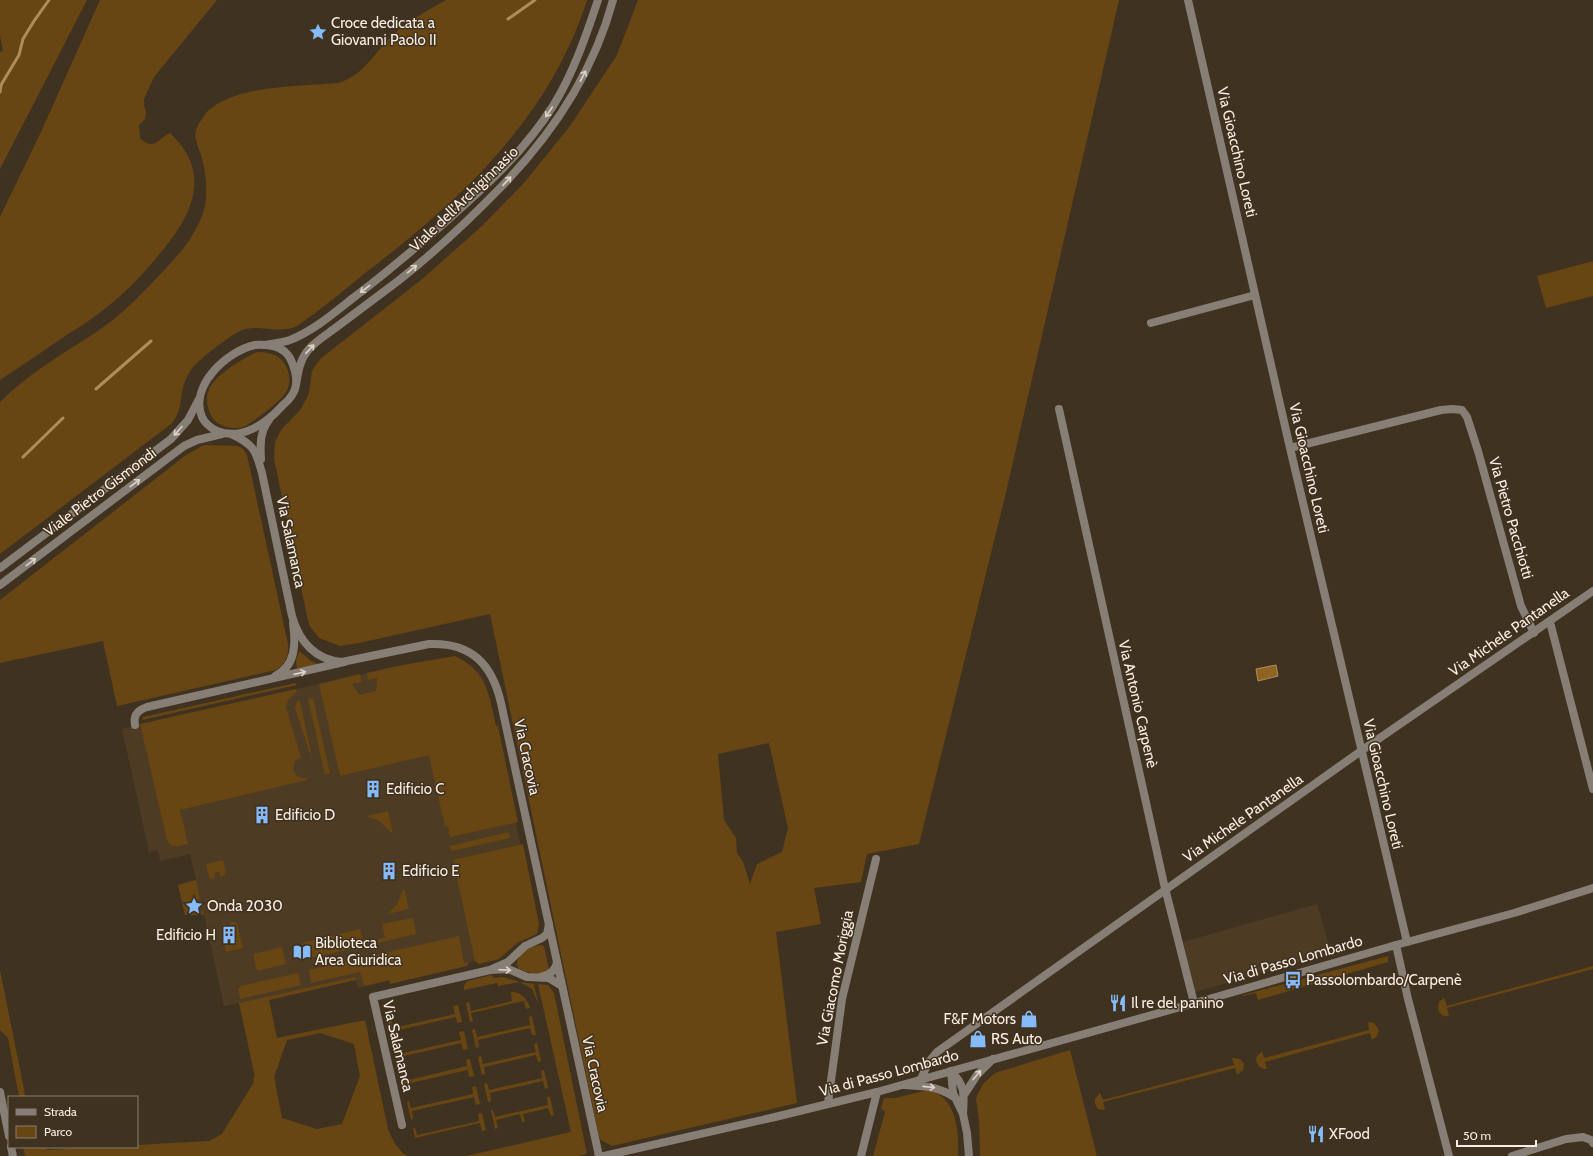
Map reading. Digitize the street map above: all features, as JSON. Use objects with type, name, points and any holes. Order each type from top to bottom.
[{"type":"street","name":"Viale dell'Archiginnasio","points":[[266,345],[285,341],[299,335],[359,294],[395,266],[505,167],[536,131],[561,92],[581,47],[598,0]]},
{"type":"street","name":"Viale dell'Archiginnasio","points":[[296,385],[299,366],[310,348],[399,280],[440,246],[503,185],[539,145],[564,110],[580,80],[596,47],[613,0]]},
{"type":"street","name":"Via Gioacchino Loreti","points":[[1188,0],[1290,448],[1406,942]]},
{"type":"street","points":[[1151,323],[1255,295]]},
{"type":"street","points":[[255,345],[266,345],[277,348],[288,356],[294,368],[296,385],[289,398],[265,425],[261,435],[260,450],[262,473],[257,452],[252,447],[246,442],[210,428],[204,422],[200,411],[199,398],[206,380],[222,363],[245,348],[255,345]]},
{"type":"street","name":"Viale Pietro Gismondi","points":[[0,568],[167,442],[188,420],[199,398]]},
{"type":"street","name":"Via Antonio Carpenè","points":[[1059,409],[1166,890],[1194,1003]]},
{"type":"street","name":"Via Pietro Pacchiotti","points":[[1290,448],[1441,410],[1462,410],[1467,416],[1478,451],[1521,606],[1534,633]]},
{"type":"street","points":[[227,434],[242,432],[253,428],[265,422],[272,416]]},
{"type":"street","name":"Viale Pietro Gismondi","points":[[0,585],[184,446],[197,440],[227,434]]},
{"type":"street","name":"Via Salamanca","points":[[262,473],[292,616]]},
{"type":"street","name":"Via Michele Pantanella","points":[[921,1079],[928,1063],[937,1052],[1361,751],[1593,591]]},
{"type":"street","points":[[262,682],[282,672],[291,660],[295,644],[292,616]]},
{"type":"street","name":"Via Cracovia","points":[[292,616],[301,639],[315,653],[334,661],[351,661],[424,645],[442,644],[457,646],[471,653],[482,662],[491,674],[498,689],[599,1156]]},
{"type":"street","points":[[1550,622],[1593,789]]},
{"type":"street","points":[[135,725],[135,716],[141,709],[351,661]]},
{"type":"street","name":"Via Giacomo Moriggia","points":[[828,1103],[843,992],[876,859]]},
{"type":"street","name":"Via di Passo Lombardo","points":[[604,1156],[877,1092],[1406,942],[1514,913],[1593,888]]},
{"type":"street","name":"Via Salamanca","points":[[490,970],[508,962],[523,948],[534,943],[547,934],[549,924]]},
{"type":"street","points":[[534,943],[540,942],[548,944],[555,951]]},
{"type":"street","points":[[1396,945],[1406,990],[1449,1156]]},
{"type":"street","points":[[539,977],[550,974],[556,967],[557,962]]},
{"type":"street","name":"Via Salamanca","points":[[402,1125],[373,997],[490,970],[508,969],[527,977],[551,979],[562,986]]},
{"type":"street","points":[[964,1095],[977,1075],[993,1059]]},
{"type":"street","points":[[951,1071],[962,1085],[964,1095],[963,1114],[967,1133],[969,1156]]},
{"type":"street","points":[[951,1071],[954,1097],[963,1114]]},
{"type":"street","points":[[901,1085],[930,1086],[943,1090],[954,1097]]},
{"type":"street","points":[[0,1092],[8,1131]]},
{"type":"street","points":[[861,1156],[877,1092]]},
{"type":"street","points":[[1512,1156],[1566,1139],[1583,1137],[1591,1140],[1593,1143]]},
{"type":"shaded area","points":[[455,656],[471,665],[480,674],[486,685],[490,698],[533,906],[492,957],[358,988],[356,980],[240,1006],[239,1003],[224,1006],[204,915],[185,915],[178,885],[196,880],[190,854],[160,861],[158,850],[149,852],[122,729],[398,666]]},
{"type":"shaded area","points":[[1276,665],[1278,676],[1258,681],[1256,669]]},
{"type":"shaded area","points":[[1317,904],[1331,953],[1195,992],[1183,942]]},
{"type":"green space","points":[[0,0],[87,0],[0,169],[0,52],[3,51],[0,36]]},
{"type":"green space","points":[[100,0],[217,0],[154,77],[144,99],[146,112],[145,119],[139,125],[140,138],[145,142],[149,144],[156,143],[170,133],[184,149],[192,165],[194,181],[193,196],[179,228],[137,280],[90,320],[0,380],[0,217],[41,132]]},
{"type":"green space","points":[[446,0],[587,0],[570,43],[549,83],[525,120],[497,154],[467,186],[400,246],[297,326],[283,329],[247,329],[240,331],[215,348],[197,363],[189,373],[182,390],[179,409],[171,424],[0,554],[0,402],[35,373],[117,317],[151,284],[186,245],[200,221],[206,203],[205,172],[195,134],[198,125],[206,113],[222,102],[237,95],[253,91],[289,86],[338,83],[347,80],[362,69],[400,29],[418,16]]},
{"type":"green space","points":[[638,0],[1119,0],[1004,501],[919,844],[867,854],[861,882],[814,888],[821,924],[776,932],[797,1103],[612,1146],[601,1140],[599,1136],[490,614],[340,646],[319,638],[309,625],[274,459],[275,442],[281,430],[301,409],[309,393],[312,371],[320,359],[421,280],[482,226],[524,183],[570,126],[617,55]],"holes":[[[769,743],[788,828],[782,852],[757,864],[750,884],[743,862],[737,853],[736,838],[724,820],[718,754]]]},
{"type":"green space","points":[[1593,261],[1593,296],[1546,308],[1537,276]]},
{"type":"green space","points":[[257,352],[275,355],[284,363],[287,368],[289,379],[287,390],[277,403],[247,425],[234,428],[220,424],[212,418],[209,412],[207,397],[209,389],[214,381],[225,371]]},
{"type":"green space","points":[[204,445],[238,446],[243,449],[247,455],[288,644],[288,652],[282,665],[276,670],[117,706],[103,641],[0,663],[0,600],[186,455]]},
{"type":"green space","points":[[299,651],[311,661],[322,666],[300,671],[296,664]]},
{"type":"green space","points":[[455,656],[466,662],[474,669],[485,685],[496,726],[498,726],[518,822],[450,837],[448,826],[445,827],[429,755],[340,776],[319,684],[360,674],[362,682],[352,684],[359,695],[376,691],[377,678],[368,680],[367,673]]},
{"type":"green space","points":[[295,683],[297,685],[142,720],[143,717]]},
{"type":"green space","points":[[296,689],[297,692],[288,700],[286,707],[301,757],[295,761],[293,768],[298,776],[307,778],[307,780],[180,810],[188,844],[176,846],[171,845],[167,840],[140,724]]},
{"type":"green space","points":[[313,698],[330,773],[325,775],[308,699]]},
{"type":"green space","points":[[300,700],[313,763],[295,708],[296,703]]},
{"type":"green space","points":[[388,811],[393,834],[379,821],[366,816]]},
{"type":"green space","points":[[509,832],[510,838],[451,851],[450,846]]},
{"type":"green space","points":[[523,844],[539,924],[537,934],[517,943],[499,959],[479,964],[475,961],[453,860]]},
{"type":"green space","points":[[223,860],[226,872],[225,875],[220,877],[219,871],[214,873],[215,878],[211,879],[209,877],[206,864]]},
{"type":"green space","points":[[196,880],[200,899],[188,906],[189,911],[203,911],[204,915],[185,915],[178,885]]},
{"type":"green space","points":[[404,888],[409,909],[388,914],[397,904]]},
{"type":"green space","points":[[413,918],[416,934],[378,943],[378,939],[385,938],[382,924]]},
{"type":"green space","points":[[230,922],[237,923],[243,948],[226,952],[221,927],[222,924],[225,923],[227,929],[231,928]]},
{"type":"green space","points":[[360,929],[364,946],[306,959],[302,943]]},
{"type":"green space","points":[[459,936],[464,963],[469,962],[467,966],[390,984],[389,980],[364,986],[360,972],[311,983],[309,970]]},
{"type":"green space","points":[[540,945],[544,946],[549,970],[542,973],[534,973],[518,968],[518,959],[523,952]]},
{"type":"green space","points":[[282,947],[286,964],[257,971],[253,954]]},
{"type":"green space","points":[[1388,956],[1388,962],[1258,1000],[1256,993],[1243,996],[1243,995]]},
{"type":"green space","points":[[1593,966],[1593,969],[1447,1008],[1449,1016],[1440,1013],[1438,1008],[1439,1002],[1444,998],[1447,1006]]},
{"type":"green space","points":[[0,970],[25,1096],[19,1096],[8,1038],[0,1030]]},
{"type":"green space","points":[[298,973],[301,985],[240,999],[238,988],[241,988],[240,986]]},
{"type":"green space","points":[[492,975],[493,978],[503,977],[520,982],[498,986],[497,983],[464,990],[464,986],[467,981]]},
{"type":"green space","points":[[355,977],[356,980],[269,1000],[277,1038],[365,1020],[388,1129],[395,1144],[407,1156],[25,1156],[23,1148],[46,1148],[47,1150],[80,1148],[138,1148],[138,1145],[209,1141],[222,1134],[254,1082],[253,1078],[255,1077],[239,1003]],"holes":[[[320,1033],[354,1044],[360,1076],[342,1124],[317,1129],[282,1118],[274,1077],[287,1040]]]},
{"type":"green space","points":[[520,982],[534,984],[538,1003],[532,989]]},
{"type":"green space","points":[[538,984],[548,985],[554,993],[587,1154],[578,1156],[466,1156],[571,1132]]},
{"type":"green space","points":[[511,992],[518,993],[523,996],[530,1008],[526,1009],[524,1001],[471,1013],[473,1021],[470,1022],[466,1003],[469,1002],[471,1011],[512,1001]]},
{"type":"green space","points":[[458,1005],[462,1022],[457,1023],[456,1017],[394,1031],[395,1038],[392,1038],[388,1021],[391,1020],[393,1028],[455,1014],[453,1006]]},
{"type":"green space","points":[[532,1016],[536,1035],[532,1035],[530,1028],[478,1040],[479,1047],[476,1048],[472,1030],[475,1029],[477,1037],[530,1025],[529,1017]]},
{"type":"green space","points":[[1368,1022],[1374,1023],[1379,1030],[1377,1036],[1372,1040],[1370,1033],[1265,1062],[1267,1069],[1260,1067],[1257,1063],[1256,1058],[1262,1051],[1264,1058],[1369,1030]]},
{"type":"green space","points":[[464,1031],[468,1049],[463,1050],[461,1043],[400,1057],[401,1064],[398,1065],[395,1047],[397,1047],[399,1054],[461,1040],[459,1032]]},
{"type":"green space","points":[[537,1043],[541,1061],[538,1062],[536,1055],[484,1067],[485,1074],[482,1075],[478,1057],[481,1056],[483,1064],[536,1052],[534,1044]]},
{"type":"green space","points":[[1070,1050],[1097,1156],[980,1156],[979,1120],[976,1098],[983,1084],[995,1073]]},
{"type":"green space","points":[[1232,1058],[1240,1059],[1244,1064],[1243,1070],[1237,1075],[1235,1068],[1103,1102],[1105,1110],[1098,1109],[1095,1104],[1095,1099],[1100,1093],[1103,1100],[1234,1065]]},
{"type":"green space","points":[[470,1059],[474,1076],[469,1077],[468,1070],[406,1084],[407,1091],[405,1092],[401,1074],[403,1074],[405,1081],[467,1066],[466,1060]]},
{"type":"green space","points":[[544,1070],[548,1088],[545,1089],[543,1081],[490,1093],[491,1101],[488,1102],[484,1084],[487,1083],[489,1090],[542,1078],[541,1071]]},
{"type":"green space","points":[[476,1086],[480,1104],[476,1105],[474,1097],[412,1111],[413,1119],[411,1120],[407,1102],[409,1101],[411,1108],[473,1094],[472,1087]]},
{"type":"green space","points":[[928,1090],[938,1094],[950,1107],[957,1126],[958,1156],[873,1156],[885,1112],[881,1108],[884,1098],[896,1098]]},
{"type":"green space","points":[[547,1097],[550,1097],[554,1115],[551,1116],[548,1108],[523,1114],[525,1122],[522,1122],[520,1114],[496,1120],[498,1128],[495,1129],[491,1110],[493,1110],[495,1117],[548,1105]]},
{"type":"green space","points":[[482,1113],[486,1130],[482,1131],[480,1123],[415,1138],[413,1128],[415,1128],[417,1135],[479,1121],[478,1114]]},
{"type":"waterway","points":[[0,92],[1,85],[19,55],[23,39],[49,0]]},
{"type":"waterway","points":[[508,19],[535,0]]},
{"type":"waterway","points":[[96,389],[151,341]]},
{"type":"waterway","points":[[23,457],[63,418]]},
{"type":"place","name":"Croce dedicata a Giovanni Paolo II","points":[[318,32]]},
{"type":"place","name":"Edificio C","points":[[373,789]]},
{"type":"place","name":"Edificio D","points":[[262,815]]},
{"type":"place","name":"Edificio E","points":[[389,871]]},
{"type":"place","name":"Onda 2030","points":[[194,906]]},
{"type":"place","name":"Edificio H","points":[[229,935]]},
{"type":"place","name":"Biblioteca Area Giuridica","points":[[302,952]]},
{"type":"place","name":"Passolombardo/Carpenè","points":[[1293,980]]},
{"type":"place","name":"Il re del panino","points":[[1118,1003]]},
{"type":"place","name":"F&F Motors","points":[[1029,1019]]},
{"type":"place","name":"RS Auto","points":[[978,1039]]},
{"type":"place","name":"XFood","points":[[1316,1134]]}]
